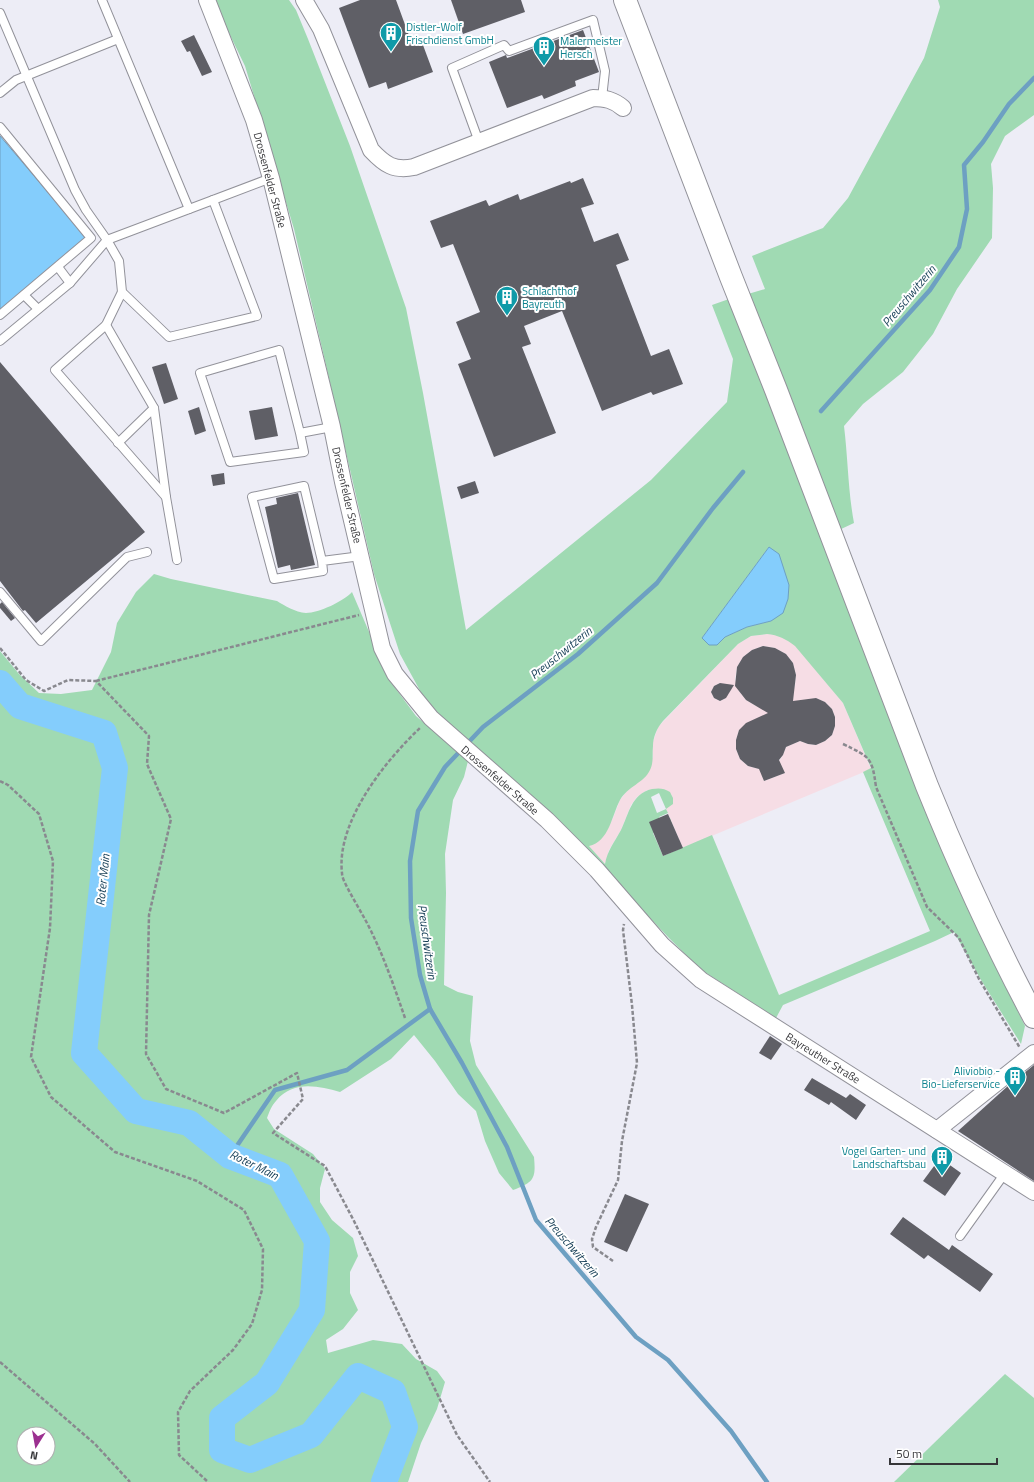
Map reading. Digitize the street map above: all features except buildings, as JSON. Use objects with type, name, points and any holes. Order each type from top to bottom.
[{"type":"main road","points":[[625,0],[776,390],[926,786],[988,927],[1034,1017]]},
{"type":"street","name":"Drossenfelder Straße","points":[[207,0],[254,120],[271,178],[332,427],[343,482],[382,648],[395,674],[434,721],[547,820],[597,870],[627,906]]},
{"type":"street","points":[[304,0],[321,29],[371,150],[379,159],[392,167],[405,168],[414,166],[593,98],[602,98],[617,103],[622,108]]},
{"type":"street","name":"Bayreuther Straße","points":[[627,906],[662,945],[701,980],[1034,1192]]},
{"type":"street","points":[[938,1130],[1030,1055]]},
{"type":"lane","points":[[102,0],[189,209]]},
{"type":"lane","points":[[0,13],[28,76],[75,190],[119,261],[122,292],[106,325],[55,370],[166,498]]},
{"type":"lane","points":[[479,142],[452,68],[504,45],[509,51],[593,20],[604,71],[602,98]]},
{"type":"lane","points":[[0,93],[16,80],[118,39]]},
{"type":"lane","points":[[0,127],[91,238],[0,316]]},
{"type":"lane","points":[[0,329],[3,338],[70,283],[107,240],[271,178]]},
{"type":"lane","points":[[122,292],[169,337],[256,316],[213,200]]},
{"type":"lane","points":[[58,266],[70,283]]},
{"type":"lane","points":[[24,295],[38,309]]},
{"type":"lane","points":[[106,325],[154,408],[176,560]]},
{"type":"lane","points":[[279,350],[300,433],[304,452],[230,462],[200,373],[279,350]]},
{"type":"lane","points":[[118,443],[154,408]]},
{"type":"lane","points":[[300,433],[332,427]]},
{"type":"lane","points":[[304,486],[322,561],[323,571],[274,579],[252,497],[304,486]]},
{"type":"lane","points":[[0,592],[41,641],[127,557],[147,552]]},
{"type":"lane","points":[[322,561],[361,556]]},
{"type":"lane","points":[[960,1236],[1005,1173]]},
{"type":"path","points":[[0,648],[26,680],[44,691],[68,680],[96,681],[374,611]]},
{"type":"path","points":[[96,681],[149,736],[147,764],[171,819],[149,915],[146,1054],[166,1089],[224,1113],[297,1073],[303,1099],[273,1133],[326,1166],[457,1435],[490,1482]]},
{"type":"path","points":[[405,1018],[372,932],[351,896],[342,875],[342,849],[352,821],[365,795],[381,770],[415,733],[434,721]]},
{"type":"path","points":[[843,744],[862,753],[871,762],[874,769],[876,787],[927,907],[959,938],[1009,1032],[1030,1055]]},
{"type":"path","points":[[0,781],[8,785],[39,814],[53,861],[50,928],[31,1057],[51,1097],[115,1152],[197,1181],[244,1210],[263,1249],[262,1290],[252,1324],[233,1350],[190,1391],[178,1412],[179,1455],[208,1482]]},
{"type":"path","points":[[613,1261],[593,1247],[592,1239],[618,1180],[622,1140],[637,1063],[623,930],[627,906]]},
{"type":"path","points":[[0,1362],[95,1444],[130,1482]]},
{"type":"shaded area","points":[[767,634],[777,635],[787,639],[796,646],[843,703],[871,769],[683,848],[666,809],[672,795],[647,790],[637,797],[631,805],[621,830],[609,850],[605,864],[589,846],[603,836],[613,818],[620,800],[634,784],[653,757],[652,745],[658,727],[738,644],[751,636]],"holes":[[[763,646],[775,648],[786,654],[793,663],[796,675],[795,686],[789,697],[756,706],[746,700],[739,691],[735,679],[737,667],[743,657],[752,650]],[[720,683],[726,698],[720,701],[714,698],[711,692],[714,686]],[[816,698],[825,702],[832,709],[835,717],[835,726],[832,735],[825,741],[816,745],[800,741],[786,747],[778,763],[769,768],[759,769],[748,766],[740,759],[736,749],[736,740],[739,730]],[[785,773],[764,781],[762,776]]]},
{"type":"green space","points":[[213,0],[289,0],[296,10],[350,146],[406,308],[466,630],[651,480],[727,402],[733,359],[712,305],[729,299],[875,678],[967,906],[1025,1026],[1021,1044],[981,980],[954,932],[783,1005],[776,1018],[700,969],[578,842],[444,719],[424,698],[400,654],[374,574],[294,229],[245,66]],"holes":[[[769,547],[771,621],[747,627],[725,637],[702,638]],[[767,634],[785,639],[795,646],[843,703],[871,768],[863,772],[930,931],[779,995],[712,835],[663,856],[653,833],[672,824],[670,818],[661,822],[659,817],[668,813],[666,809],[673,804],[673,798],[670,792],[666,790],[652,789],[645,792],[639,795],[632,805],[621,830],[609,850],[605,864],[589,846],[596,843],[605,834],[623,795],[644,778],[650,770],[653,743],[657,730],[663,721],[738,644],[751,636]],[[659,793],[666,809],[657,813],[651,797]]]},
{"type":"green space","points":[[938,0],[1034,0],[1034,115],[1005,136],[991,164],[993,188],[992,238],[957,289],[933,334],[903,372],[863,404],[844,426],[850,499],[854,523],[839,530],[748,294],[765,289],[752,256],[823,228],[848,198],[924,58],[940,7]]},
{"type":"green space","points":[[154,574],[171,579],[277,601],[294,610],[306,613],[318,611],[331,606],[352,592],[390,681],[416,716],[468,761],[464,777],[453,800],[445,854],[446,893],[444,985],[458,992],[473,996],[470,1041],[476,1065],[534,1157],[535,1170],[532,1179],[525,1185],[513,1190],[499,1173],[485,1141],[476,1111],[458,1094],[435,1061],[414,1035],[391,1059],[340,1092],[315,1087],[298,1087],[283,1094],[271,1109],[267,1118],[274,1129],[313,1154],[325,1169],[320,1188],[320,1202],[332,1220],[353,1238],[358,1256],[350,1272],[350,1293],[358,1310],[343,1329],[326,1340],[328,1353],[373,1340],[402,1344],[416,1359],[437,1371],[445,1382],[437,1409],[421,1443],[408,1482],[0,1482],[0,651],[19,674],[39,693],[61,694],[92,690],[111,652],[117,623],[136,592]]},
{"type":"green space","points":[[1005,1374],[1034,1398],[1034,1482],[894,1482]]},
{"type":"water","points":[[0,136],[87,238],[0,312]]},
{"type":"water","points":[[769,547],[779,554],[789,585],[788,599],[783,613],[771,621],[747,627],[725,637],[717,645],[709,645],[702,638]]},
{"type":"waterway","name":"Preuschwitzerin","points":[[821,411],[930,290],[959,247],[967,209],[964,165],[983,142],[1009,104],[1034,78]]},
{"type":"waterway","name":"Preuschwitzerin","points":[[743,472],[713,508],[657,583],[578,654],[483,727],[445,767],[418,811],[410,861],[411,918],[420,975],[430,1009],[462,1063],[507,1147],[536,1220],[636,1337],[668,1360],[731,1431],[767,1482]]},
{"type":"waterway","name":"Roter Main","points":[[0,683],[20,706],[104,733],[115,768],[84,1053],[136,1111],[189,1123],[230,1156],[280,1175],[317,1241],[312,1310],[267,1383],[222,1418],[222,1450],[250,1460],[311,1435],[358,1376],[393,1392],[405,1427],[384,1482]]},
{"type":"waterway","points":[[230,1156],[275,1090],[347,1070],[430,1009]]},
{"type":"place","name":"Distler-Wolf Frischdienst GmbH","points":[[391,52]]},
{"type":"place","name":"Malermeister Hersch","points":[[544,66]]},
{"type":"place","name":"Schlachthof Bayreuth","points":[[507,316]]},
{"type":"place","name":"Aliviobio - Bio-Lieferservice","points":[[1015,1096]]},
{"type":"place","name":"Vogel Garten- und Landschaftsbau","points":[[942,1176]]}]
